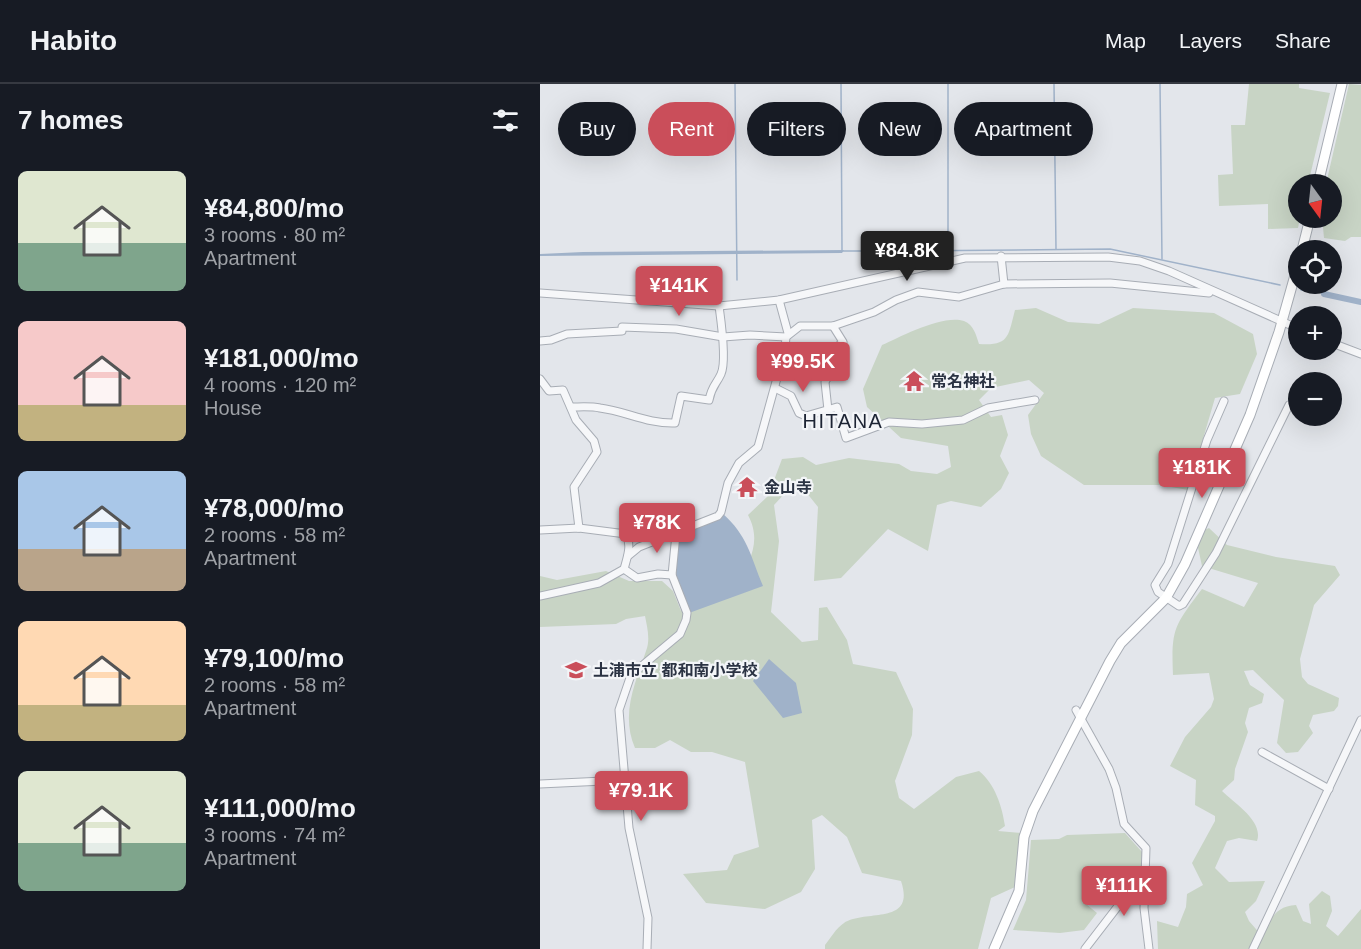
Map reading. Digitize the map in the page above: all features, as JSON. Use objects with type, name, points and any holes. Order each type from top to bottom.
[{"type":"street","points":[[1320,174],[1342,84]]},
{"type":"street","points":[[1001,256],[1004,284]]},
{"type":"street","points":[[540,293],[719,306],[779,300],[965,258],[1108,257],[1140,261],[1288,324]]},
{"type":"street","points":[[540,341],[567,334],[622,331],[621,327],[676,330],[723,337],[787,335],[800,326],[833,326],[874,312],[896,300],[918,292],[959,297],[1004,284],[1110,283],[1215,294]]},
{"type":"street","points":[[994,949],[1019,891],[1024,837],[1033,811],[1077,715],[1121,643],[1166,598],[1185,564],[1250,415],[1290,294]]},
{"type":"street","points":[[628,556],[639,547],[676,534],[718,516],[721,512],[728,483],[739,463],[758,447],[775,388],[787,335],[779,300]]},
{"type":"street","points":[[571,407],[603,408],[630,417],[675,423],[681,396],[709,400],[712,385],[722,373],[723,337],[719,306]]},
{"type":"street","points":[[828,410],[825,382],[835,364],[832,351],[843,342],[833,326]]},
{"type":"street","points":[[1342,347],[1361,354]]},
{"type":"street","points":[[540,379],[549,391],[563,390],[576,420],[594,441],[597,452],[574,487],[579,528]]},
{"type":"street","points":[[775,388],[791,396],[799,414],[806,416],[837,407],[846,438],[889,422],[922,424],[963,420],[988,408],[1035,400]]},
{"type":"street","points":[[1224,401],[1207,440],[1168,564],[1155,585],[1155,589],[1175,605],[1183,604],[1205,570],[1275,437],[1288,407]]},
{"type":"street","points":[[540,530],[579,528],[626,534],[628,556],[624,569],[599,583],[540,596]]},
{"type":"street","points":[[647,949],[645,899],[629,828],[619,710],[631,675],[680,634],[686,620],[687,613],[672,575],[676,534]]},
{"type":"street","points":[[624,569],[637,578],[658,574],[672,575]]},
{"type":"street","points":[[1077,715],[1109,769],[1124,824],[1146,848],[1144,908],[1149,949]]},
{"type":"street","points":[[1253,949],[1361,720]]},
{"type":"street","points":[[1262,752],[1329,789]]},
{"type":"street","points":[[540,784],[625,780]]},
{"type":"street","points":[[1085,949],[1145,871]]},
{"type":"green space","points":[[1249,84],[1299,84],[1299,88],[1330,93],[1310,174],[1288,174],[1288,228],[1298,228],[1268,229],[1268,204],[1219,206],[1218,175],[1233,174],[1231,125],[1245,125]]},
{"type":"green space","points":[[1349,84],[1361,85],[1361,237],[1351,237],[1345,241],[1324,238],[1323,228],[1342,228],[1342,174],[1328,174]]},
{"type":"green space","points":[[1036,308],[1068,322],[1099,324],[1133,308],[1214,313],[1253,334],[1257,354],[1240,394],[1215,398],[1188,490],[1160,485],[1084,485],[1041,456],[1031,434],[1028,415],[1044,393],[1029,380],[991,388],[979,400],[991,417],[1002,415],[1008,435],[1000,456],[1009,473],[1001,489],[981,507],[951,501],[937,505],[928,551],[888,529],[841,578],[814,581],[818,507],[806,492],[787,491],[774,505],[779,541],[771,612],[802,642],[818,640],[819,608],[827,607],[847,640],[853,664],[896,672],[913,709],[912,735],[895,781],[899,798],[914,809],[956,777],[979,771],[989,782],[1000,803],[1005,826],[998,831],[1021,833],[1015,887],[991,898],[978,949],[825,949],[825,945],[844,923],[895,910],[902,905],[904,895],[901,881],[862,873],[847,837],[822,815],[812,820],[815,869],[801,892],[765,909],[706,903],[683,874],[727,870],[734,855],[759,847],[745,762],[712,752],[691,752],[670,740],[655,748],[635,748],[631,735],[629,710],[634,685],[648,644],[645,616],[626,619],[616,624],[540,627],[540,576],[557,580],[606,571],[629,581],[662,581],[673,591],[681,611],[741,588],[754,543],[752,525],[748,515],[768,496],[782,459],[803,457],[816,465],[849,458],[899,464],[911,471],[937,474],[951,467],[948,446],[901,438],[867,407],[863,389],[882,345],[922,327],[955,320],[964,321],[970,325],[979,344],[996,343],[1006,338],[1015,310]]},
{"type":"green space","points":[[1209,528],[1227,545],[1276,557],[1335,566],[1340,575],[1314,605],[1300,659],[1302,677],[1308,684],[1339,698],[1338,706],[1334,711],[1313,715],[1309,726],[1313,733],[1298,752],[1286,753],[1277,743],[1284,700],[1253,670],[1244,671],[1250,685],[1264,694],[1262,703],[1249,708],[1245,723],[1248,732],[1235,769],[1234,780],[1222,791],[1252,820],[1258,834],[1257,841],[1239,838],[1227,841],[1215,868],[1229,882],[1265,881],[1256,901],[1245,912],[1249,921],[1262,936],[1274,914],[1289,906],[1296,905],[1303,921],[1311,924],[1309,904],[1322,891],[1330,896],[1332,911],[1326,926],[1338,936],[1361,909],[1361,949],[1158,949],[1157,921],[1178,927],[1186,907],[1187,894],[1203,885],[1192,863],[1215,821],[1215,816],[1195,805],[1196,780],[1170,766],[1185,737],[1211,707],[1214,699],[1209,673],[1173,675],[1173,647],[1176,629],[1202,589],[1244,607],[1258,583],[1202,566],[1195,534]]},
{"type":"green space","points":[[1125,833],[1143,853],[1144,866],[1120,881],[1092,886],[1086,904],[1097,913],[1084,930],[1060,933],[1013,930],[1026,900],[1031,840],[1059,839],[1067,835]]},
{"type":"water","points":[[844,250],[842,253],[540,256],[540,254],[583,252]]},
{"type":"water","points":[[722,513],[743,538],[763,586],[689,613],[674,575],[677,535]]},
{"type":"water","points":[[769,659],[796,683],[802,713],[783,718],[753,681]]},
{"type":"waterway","points":[[735,84],[737,280]]},
{"type":"waterway","points":[[841,84],[842,251]]},
{"type":"waterway","points":[[948,84],[948,250]]},
{"type":"waterway","points":[[1054,84],[1056,249]]},
{"type":"waterway","points":[[1160,84],[1162,259]]},
{"type":"waterway","points":[[900,251],[1110,249],[1280,285]]},
{"type":"waterway","points":[[842,251],[892,251]]},
{"type":"waterway","points":[[1324,294],[1361,302]]},
{"type":"place","name":"常名神社","points":[[914,381]]},
{"type":"place","name":"金山寺","points":[[747,487]]},
{"type":"place","name":"土浦市立 都和南小学校","points":[[576,670]]},
{"type":"district","name":"HITANA","points":[[843,421]]}]
